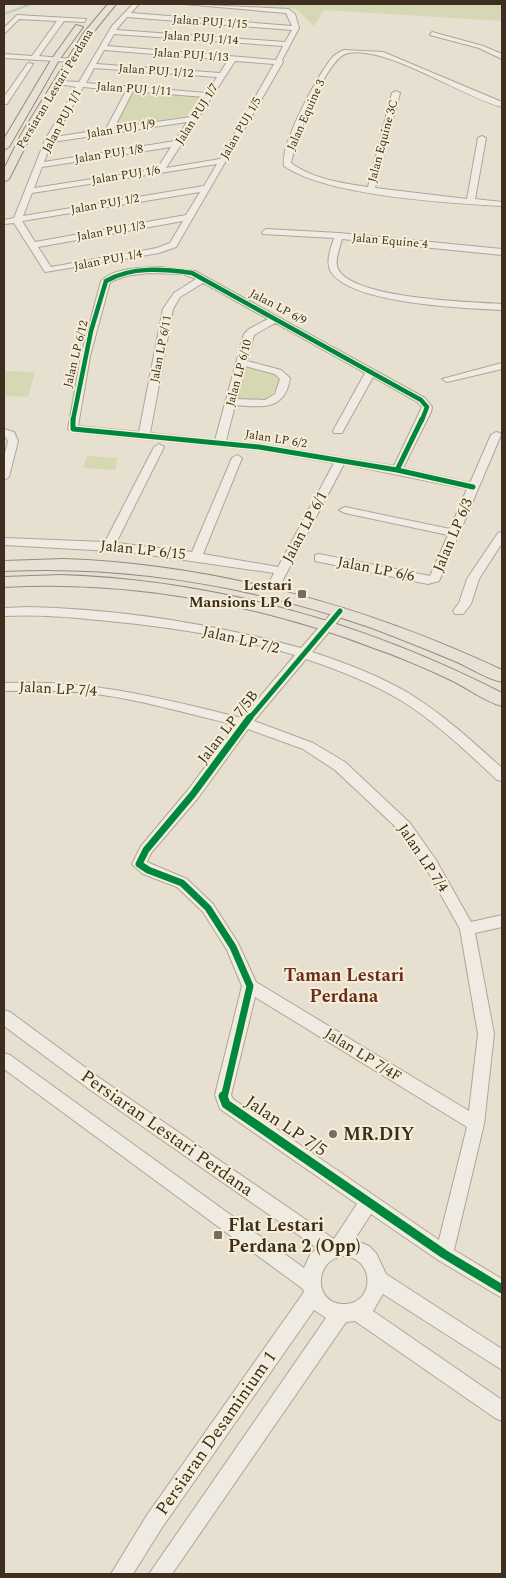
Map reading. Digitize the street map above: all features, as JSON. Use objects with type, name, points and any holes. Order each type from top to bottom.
[{"type":"main road","name":"Persiaran Lestari Perdana","points":[[4,179],[27,133],[58,84],[86,34],[112,4]]},
{"type":"main road","name":"Persiaran Lestari Perdana","points":[[4,147],[55,60],[87,17]]},
{"type":"main road","points":[[4,566],[26,564],[141,568],[187,575],[270,593],[340,611],[440,647],[502,677]]},
{"type":"main road","points":[[4,582],[22,580],[101,582],[180,591],[255,606],[328,626],[425,660],[502,700]]},
{"type":"street","name":"Jalan PUJ 1/1","points":[[17,220],[49,140],[102,48],[125,15],[136,4]]},
{"type":"street","points":[[187,4],[282,10],[292,14],[296,28]]},
{"type":"street","name":"Jalan PUJ 1/15","points":[[125,15],[296,28]]},
{"type":"street","points":[[4,32],[17,17],[62,19],[87,17]]},
{"type":"street","points":[[4,102],[62,19]]},
{"type":"street","name":"Jalan PUJ 1/5","points":[[169,248],[173,245],[190,218],[280,62],[296,28]]},
{"type":"street","name":"Jalan PUJ 1/14","points":[[113,32],[288,44]]},
{"type":"street","points":[[432,34],[481,47],[502,57]]},
{"type":"street","name":"Jalan PUJ 1/13","points":[[102,48],[280,62]]},
{"type":"street","name":"Jalan Equine 3","points":[[502,105],[380,53],[351,51],[341,53],[334,58],[317,84],[292,142],[286,164],[289,168],[314,179],[371,189],[502,204]]},
{"type":"street","points":[[4,56],[32,61],[71,61]]},
{"type":"street","name":"Jalan PUJ 1/7","points":[[160,170],[233,58]]},
{"type":"street","name":"Jalan PUJ 1/12","points":[[91,66],[222,75]]},
{"type":"street","name":"Jalan PUJ 1/11","points":[[58,84],[210,95]]},
{"type":"street","points":[[108,131],[130,88]]},
{"type":"street","name":"Jalan Equine 3C","points":[[371,189],[396,93]]},
{"type":"street","name":"Jalan PUJ 1/9","points":[[49,140],[194,118]]},
{"type":"street","points":[[471,201],[482,138]]},
{"type":"street","name":"Jalan PUJ 1/8","points":[[39,165],[179,143]]},
{"type":"street","name":"Jalan PUJ 1/6","points":[[30,191],[222,161]]},
{"type":"street","name":"Jalan PUJ 1/2","points":[[4,222],[207,188]]},
{"type":"street","name":"Jalan PUJ 1/3","points":[[32,245],[190,218]]},
{"type":"street","points":[[17,220],[32,245]]},
{"type":"street","points":[[266,232],[339,236]]},
{"type":"street","name":"Jalan Equine 4","points":[[502,252],[339,236],[332,263],[342,280],[360,289],[399,297],[502,307]]},
{"type":"street","name":"Jalan PUJ 1/4","points":[[32,245],[48,270],[169,248]]},
{"type":"street","name":"Jalan LP 6/9","points":[[104,284],[116,275],[157,270],[181,271],[202,279],[421,400],[427,408],[426,412],[397,470]]},
{"type":"street","name":"Jalan LP 6/11","points":[[144,435],[168,309],[177,295],[202,279]]},
{"type":"street","name":"Jalan LP 6/12","points":[[73,429],[72,421],[104,284]]},
{"type":"street","name":"Jalan LP 6/10","points":[[220,442],[241,362],[252,331],[276,319]]},
{"type":"street","points":[[232,402],[269,404],[275,401],[285,382],[285,378],[278,372],[241,362]]},
{"type":"street","points":[[448,379],[502,366]]},
{"type":"street","points":[[338,431],[371,371]]},
{"type":"street","name":"Jalan LP 6/2","points":[[73,429],[220,442],[397,470],[473,487]]},
{"type":"street","points":[[4,477],[8,434]]},
{"type":"street","name":"Jalan LP 6/3","points":[[433,579],[437,575],[496,435]]},
{"type":"street","points":[[109,546],[159,447]]},
{"type":"street","points":[[196,556],[237,458]]},
{"type":"street","name":"Jalan LP 6/1","points":[[270,593],[340,461]]},
{"type":"street","points":[[345,510],[454,533]]},
{"type":"street","points":[[459,611],[465,604],[473,579],[502,536]]},
{"type":"street","name":"Jalan LP 6/15","points":[[4,542],[109,546],[196,556],[281,571]]},
{"type":"street","name":"Jalan LP 6/6","points":[[320,558],[433,579]]},
{"type":"street","name":"Jalan LP 7/5B","points":[[250,986],[233,947],[208,908],[182,883],[141,866],[139,860],[193,794],[245,723],[340,611]]},
{"type":"street","name":"Jalan LP 7/2","points":[[4,612],[66,613],[173,625],[304,654],[368,678],[405,697],[448,728],[502,776]]},
{"type":"street","name":"Jalan LP 7/4","points":[[4,687],[44,686],[89,690],[150,700],[245,723],[308,746],[340,766],[368,791],[411,835],[431,864],[467,929],[486,1034],[476,1124],[444,1254]]},
{"type":"street","points":[[467,929],[502,921]]},
{"type":"street","name":"Jalan LP 7/4F","points":[[250,986],[476,1124]]},
{"type":"street","name":"Jalan LP 7/5","points":[[250,986],[235,1043],[224,1100],[226,1104],[444,1254],[502,1288]]},
{"type":"street","name":"Persiaran Lestari Perdana","points":[[4,1017],[95,1084],[336,1247]]},
{"type":"street","points":[[4,1060],[312,1289]]},
{"type":"street","points":[[369,1201],[336,1247],[322,1253],[315,1261],[310,1272],[312,1289],[320,1303],[330,1310],[349,1312],[502,1411]]},
{"type":"street","points":[[336,1247],[356,1250],[364,1254],[375,1270],[377,1279],[372,1298],[349,1312]]},
{"type":"street","points":[[377,1279],[502,1360]]},
{"type":"street","name":"Persiaran Desaminium 1","points":[[121,1574],[312,1289]]},
{"type":"street","name":"Persiaran Desaminium 1","points":[[164,1572],[349,1312]]},
{"type":"green space","points":[[218,4],[502,4],[502,21],[324,10],[314,26],[296,9]]},
{"type":"green space","points":[[132,93],[200,96],[187,116],[117,127],[115,125]]},
{"type":"green space","points":[[243,365],[273,374],[280,381],[268,398],[259,401],[237,399]]},
{"type":"green space","points":[[4,371],[35,372],[28,397],[4,396]]},
{"type":"green space","points":[[87,456],[118,458],[115,470],[83,468]]},
{"type":"waterway","points":[[4,14],[31,4]]},
{"type":"cycle path","points":[[397,470],[426,412],[427,407],[421,400],[192,273],[160,270],[135,271],[114,276],[106,281],[85,356],[75,404],[73,429],[259,447],[397,470],[473,487]]},
{"type":"cycle path","points":[[340,611],[245,723],[193,794],[146,850],[139,864],[148,870],[182,883],[208,908],[233,947],[250,986],[223,1095],[226,1104],[444,1254],[502,1289]]},
{"type":"place","name":"Lestari Mansions LP 6","points":[[302,594]]},
{"type":"place","name":"MR.DIY","points":[[333,1134]]},
{"type":"place","name":"Flat Lestari Perdana 2 (Opp)","points":[[218,1235]]},
{"type":"district","name":"Taman Lestari Perdana","points":[[344,985]]}]
